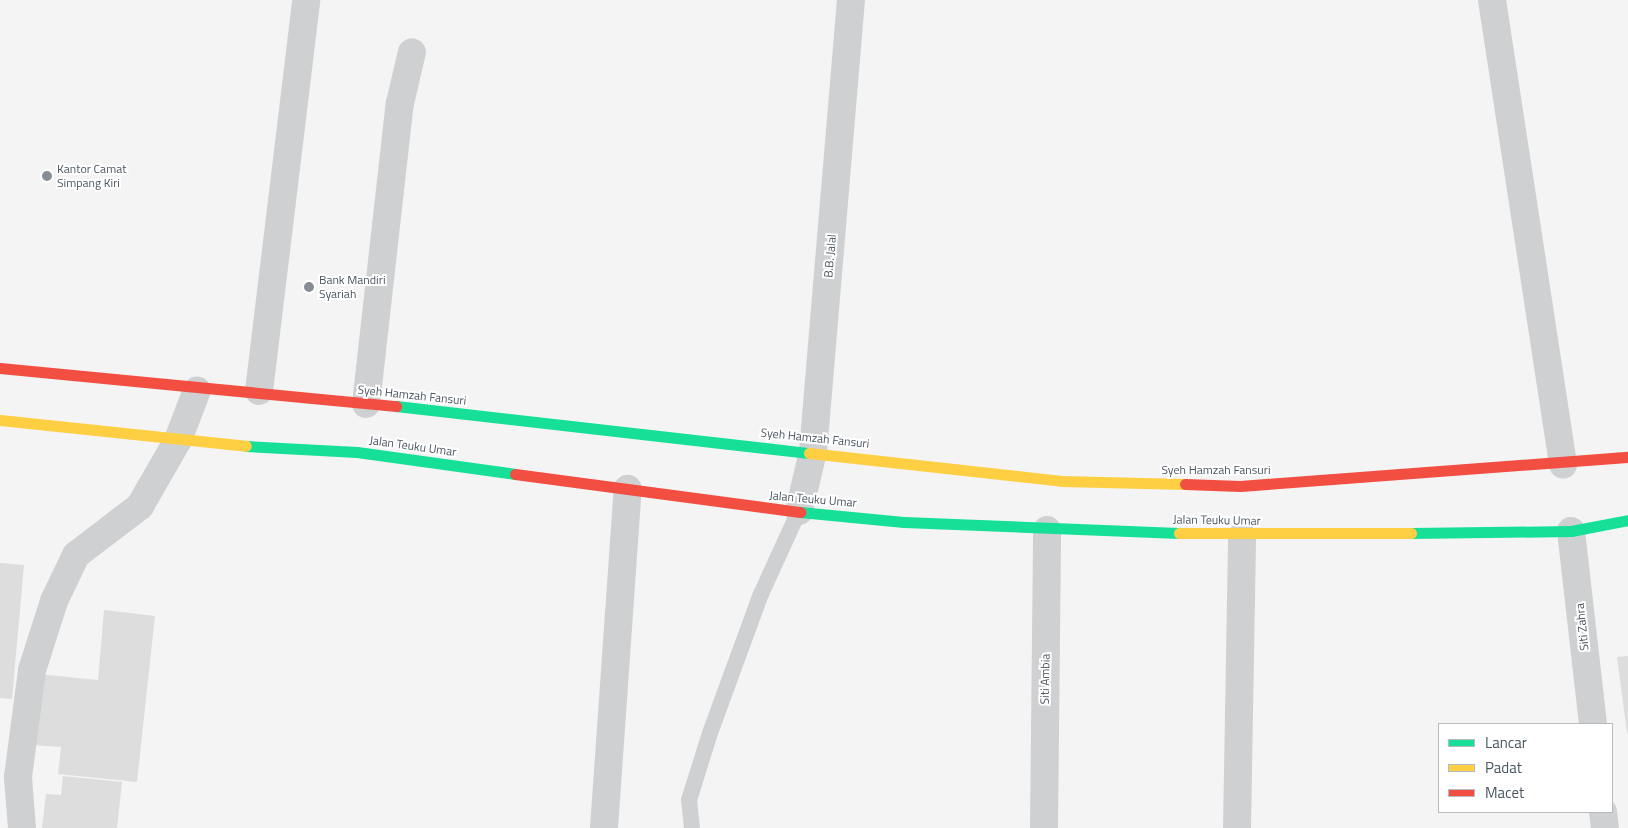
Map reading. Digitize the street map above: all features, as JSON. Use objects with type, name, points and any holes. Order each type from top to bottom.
[{"type":"highway","name":"Syeh Hamzah Fansuri","points":[[0,368],[197,390],[259,391],[1061,481],[1240,486],[1563,465],[1628,457]]},
{"type":"highway","name":"Jalan Teuku Umar","points":[[0,420],[178,440],[357,452],[799,511],[1046,530],[1242,536],[1571,531],[1628,520]]},
{"type":"street","points":[[259,391],[269,338],[306,0]]},
{"type":"street","name":"B.B. Jalal","points":[[799,511],[813,452],[851,0]]},
{"type":"street","points":[[1492,0],[1563,465]]},
{"type":"street","points":[[366,404],[400,103],[412,52]]},
{"type":"street","points":[[22,828],[18,777],[32,670],[57,594],[76,556],[140,506],[178,440],[197,390]]},
{"type":"street","points":[[604,828],[628,489]]},
{"type":"street","name":"Siti Ambia","points":[[1044,828],[1046,530]]},
{"type":"street","name":"Siti Zahra","points":[[1571,531],[1593,723]]},
{"type":"street","points":[[1238,828],[1242,536]]},
{"type":"street","points":[[1603,813],[1605,828]]},
{"type":"lane","points":[[692,828],[690,800],[710,733],[761,594],[799,511]]},
{"type":"building","points":[[0,563],[24,565],[12,699],[0,698]]},
{"type":"building","points":[[104,610],[155,616],[137,782],[58,774],[61,747],[31,745],[38,674],[98,680]]},
{"type":"building","points":[[1628,656],[1628,733],[1627,733],[1617,657]]},
{"type":"building","points":[[63,776],[122,782],[117,828],[42,828],[46,794],[61,795]]},
{"type":"traffic: fast","points":[[396,406],[809,453]]},
{"type":"traffic: fast","points":[[246,446],[357,452],[515,474]]},
{"type":"traffic: fast","points":[[800,512],[904,522],[1179,533]]},
{"type":"traffic: fast","points":[[1411,533],[1571,531],[1628,520]]},
{"type":"traffic: slow","points":[[0,420],[246,446]]},
{"type":"traffic: slow","points":[[809,453],[1061,481],[1185,484]]},
{"type":"traffic: slow","points":[[1179,533],[1411,533]]},
{"type":"traffic: jam","points":[[0,368],[396,406]]},
{"type":"traffic: jam","points":[[1185,484],[1240,486],[1628,457]]},
{"type":"traffic: jam","points":[[515,474],[800,512]]},
{"type":"place","name":"Kantor Camat Simpang Kiri","points":[[47,176]]},
{"type":"place","name":"Bank Mandiri Syariah","points":[[309,287]]}]
